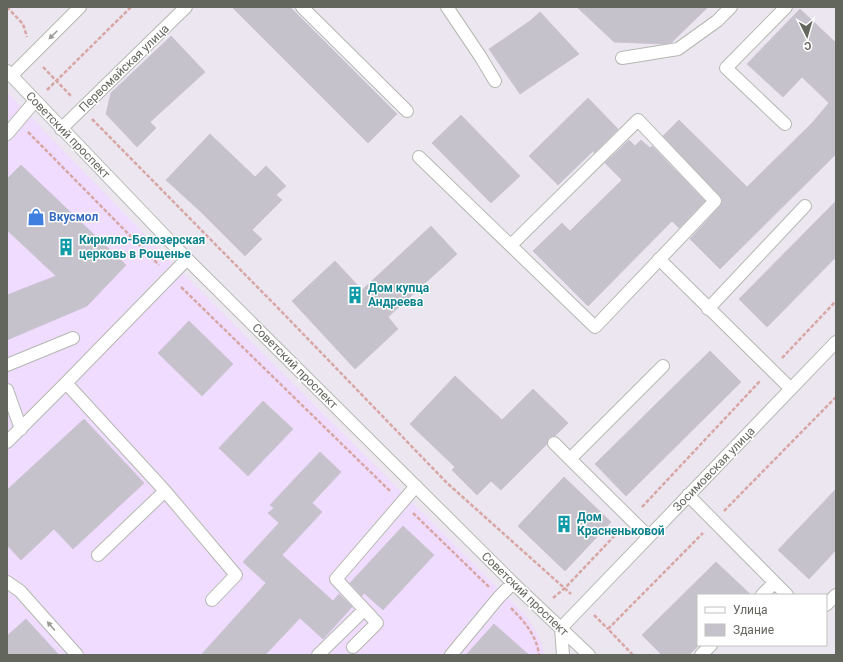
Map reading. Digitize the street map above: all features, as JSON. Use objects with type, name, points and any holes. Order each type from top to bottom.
[{"type":"street","points":[[9,74],[32,55],[80,7]]},
{"type":"street","name":"Первомайская улица","points":[[61,129],[186,7]]},
{"type":"street","points":[[302,7],[407,111]]},
{"type":"street","points":[[447,7],[495,81]]},
{"type":"street","points":[[622,58],[678,49],[717,21],[731,7]]},
{"type":"street","points":[[785,124],[726,68],[786,7]]},
{"type":"street","name":"Советский проспект","points":[[9,74],[187,259],[513,583],[589,655]]},
{"type":"street","points":[[7,134],[35,102]]},
{"type":"street","points":[[419,157],[595,327],[716,201],[638,120],[511,245]]},
{"type":"street","points":[[708,309],[804,206]]},
{"type":"street","points":[[7,442],[187,259]]},
{"type":"street","points":[[659,259],[708,309],[791,389]]},
{"type":"street","points":[[7,365],[74,338]]},
{"type":"street","name":"Зосимовская улица","points":[[561,628],[836,342]]},
{"type":"street","points":[[570,459],[663,366]]},
{"type":"street","points":[[66,383],[165,491],[236,575],[212,600]]},
{"type":"street","points":[[7,390],[21,428]]},
{"type":"street","points":[[554,443],[648,536]]},
{"type":"street","points":[[353,647],[377,623],[336,579],[416,486]]},
{"type":"street","points":[[98,555],[165,491]]},
{"type":"street","points":[[688,495],[786,594]]},
{"type":"street","points":[[7,582],[20,591],[77,655]]},
{"type":"street","points":[[763,594],[774,582]]},
{"type":"street","points":[[451,655],[499,597],[513,583]]},
{"type":"street","points":[[827,604],[836,595]]},
{"type":"street","points":[[318,655],[364,610]]},
{"type":"street","points":[[561,628],[564,655]]},
{"type":"street","points":[[701,655],[710,646]]},
{"type":"path","points":[[35,102],[131,7]]},
{"type":"path","points":[[7,8],[23,24],[32,55],[82,108],[447,483],[565,588],[608,629]]},
{"type":"path","points":[[18,122],[170,276],[526,623],[533,636],[539,655]]},
{"type":"path","points":[[540,609],[565,588],[836,301]]},
{"type":"shaded area","points":[[7,92],[177,268],[524,614],[534,628],[541,642],[545,655],[7,655]]},
{"type":"building","points":[[232,7],[290,7],[397,114],[368,143]]},
{"type":"building","points":[[577,7],[708,7],[672,42],[664,44],[614,42]]},
{"type":"building","points":[[800,9],[836,43],[836,154],[720,269],[690,239],[720,206],[722,199],[663,136],[679,120],[747,187],[812,123],[829,103],[802,77],[783,97],[747,64]]},
{"type":"building","points":[[540,12],[579,54],[520,94],[489,49],[530,21]]},
{"type":"building","points":[[171,36],[205,72],[150,122],[156,128],[137,147],[106,114],[111,93]]},
{"type":"building","points":[[588,98],[618,129],[558,185],[529,156]]},
{"type":"building","points":[[461,115],[520,176],[491,203],[432,143]]},
{"type":"building","points":[[210,134],[255,177],[266,166],[286,186],[276,195],[282,200],[252,230],[262,239],[245,256],[200,211],[166,180]]},
{"type":"building","points":[[629,140],[635,146],[641,140],[650,148],[652,146],[705,201],[679,228],[672,221],[588,306],[533,251],[562,223],[570,231],[622,180],[605,163]]},
{"type":"building","name":"Кирилло-Белозерская церковь в Рощенье","points":[[21,165],[126,265],[87,306],[7,340],[7,295],[56,276],[7,230],[7,179]]},
{"type":"building","points":[[836,201],[836,257],[767,327],[739,299]]},
{"type":"building","name":"Дом купца Андреева","points":[[431,226],[457,254],[388,317],[398,329],[355,369],[292,301],[335,261],[362,290]]},
{"type":"building","points":[[189,321],[233,364],[202,396],[158,353]]},
{"type":"building","points":[[710,351],[741,382],[626,496],[595,464]]},
{"type":"building","points":[[455,376],[502,420],[533,389],[568,423],[555,436],[549,437],[547,444],[501,490],[491,481],[477,495],[452,470],[455,467],[410,424]]},
{"type":"building","points":[[263,401],[293,429],[248,476],[219,448]]},
{"type":"building","points":[[84,419],[144,483],[73,549],[54,529],[21,560],[7,545],[7,490]]},
{"type":"building","points":[[320,452],[341,472],[312,503],[322,512],[282,555],[333,601],[339,594],[352,607],[323,639],[300,618],[265,655],[201,655],[266,583],[243,562],[279,523],[268,513],[274,508],[270,505]]},
{"type":"building","name":"Дом Красненьковой","points":[[564,477],[611,522],[565,571],[518,526]]},
{"type":"building","points":[[836,489],[836,550],[809,579],[778,550]]},
{"type":"building","points":[[403,526],[434,555],[383,610],[364,593],[362,596],[350,583]]},
{"type":"building","points":[[716,562],[750,594],[697,594],[698,646],[689,655],[662,655],[642,635]]},
{"type":"building","points":[[26,619],[59,655],[7,655],[7,636]]},
{"type":"building","points":[[494,624],[529,655],[466,655]]},
{"type":"place","name":"Вкусмол","points":[[36,217]]},
{"type":"place","name":"Кирилло-Белозерская церковь в Рощенье","points":[[66,247]]},
{"type":"place","name":"Дом купца Андреева","points":[[355,295]]},
{"type":"place","name":"Дом Красненьковой","points":[[564,524]]}]
